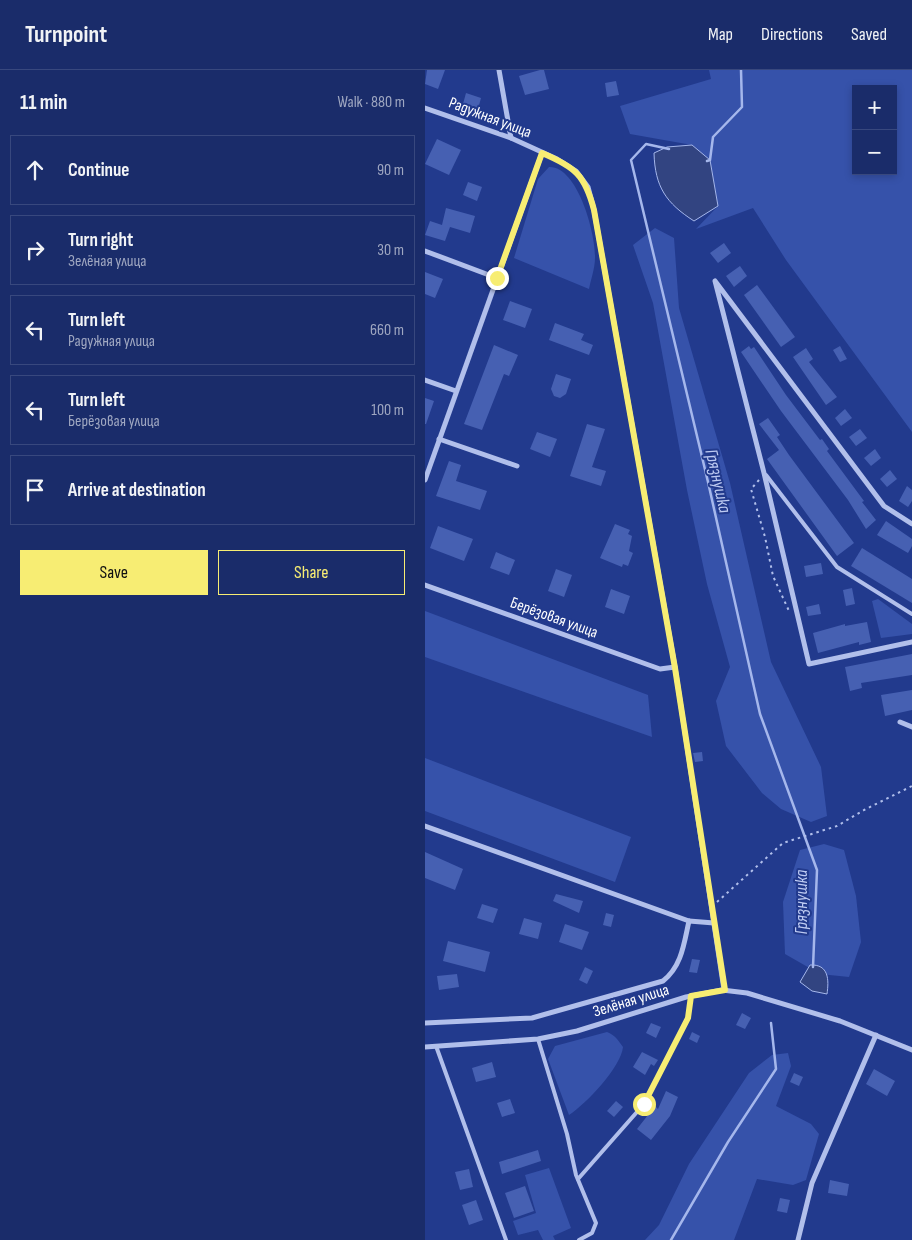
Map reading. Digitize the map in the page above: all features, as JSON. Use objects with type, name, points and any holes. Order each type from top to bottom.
[{"type":"street","points":[[499,70],[511,138]]},
{"type":"street","name":"Радужная улица","points":[[425,108],[511,138],[542,153],[576,171],[588,187],[594,210],[675,668],[725,990]]},
{"type":"street","points":[[425,480],[542,153]]},
{"type":"street","points":[[425,251],[497,278]]},
{"type":"street","points":[[912,524],[885,506],[715,281],[765,475],[809,664],[912,642]]},
{"type":"street","points":[[425,380],[456,391]]},
{"type":"street","points":[[439,439],[517,466]]},
{"type":"street","name":"Берёзовая улица","points":[[425,584],[660,669],[675,668]]},
{"type":"street","points":[[900,722],[912,727]]},
{"type":"street","points":[[425,826],[689,921],[714,923]]},
{"type":"street","points":[[425,1023],[533,1018],[663,981],[674,972],[680,959],[689,921]]},
{"type":"street","name":"Зелёная улица","points":[[425,1047],[538,1039],[577,1031],[691,996],[725,990],[747,992],[840,1021],[912,1050]]},
{"type":"street","points":[[798,1240],[811,1183],[876,1036]]},
{"type":"lane","points":[[765,475],[837,567],[912,614]]},
{"type":"lane","points":[[578,1179],[644,1104],[688,1018],[691,996]]},
{"type":"lane","points":[[538,1039],[567,1134],[578,1179],[596,1223],[592,1234],[579,1240]]},
{"type":"lane","points":[[436,1046],[506,1240]]},
{"type":"path","points":[[765,475],[751,489],[765,537],[773,576],[791,617]]},
{"type":"path","points":[[712,907],[783,843],[837,826],[912,786]]},
{"type":"shaded area","points":[[709,70],[912,70],[912,432],[786,260],[753,208],[696,229],[718,206],[710,160],[692,145],[630,134],[620,106],[711,79]]},
{"type":"shaded area","points":[[692,145],[710,160],[718,206],[694,221],[676,208],[664,193],[657,175],[654,153],[667,147]]},
{"type":"shaded area","points":[[549,167],[559,170],[569,178],[577,189],[589,219],[595,247],[595,258],[589,289],[514,258],[538,179]]},
{"type":"shaded area","points":[[655,228],[674,238],[679,308],[730,483],[771,662],[821,767],[827,816],[811,822],[781,809],[762,793],[726,746],[716,701],[730,667],[707,584],[687,490],[653,303],[633,245]]},
{"type":"shaded area","points":[[878,599],[912,624],[912,634],[881,638],[872,601]]},
{"type":"shaded area","points":[[425,611],[648,695],[652,737],[425,657]]},
{"type":"shaded area","points":[[425,758],[631,837],[615,882],[425,811]]},
{"type":"shaded area","points":[[824,844],[844,850],[856,896],[861,942],[849,977],[820,974],[785,954],[783,902],[800,850]]},
{"type":"shaded area","points":[[810,965],[816,965],[824,970],[828,978],[827,994],[812,991],[800,982]]},
{"type":"shaded area","points":[[607,1032],[614,1036],[623,1047],[621,1055],[602,1084],[584,1103],[569,1115],[548,1059],[555,1046]]},
{"type":"shaded area","points":[[788,1053],[791,1066],[776,1106],[811,1124],[819,1134],[806,1180],[793,1185],[757,1179],[734,1240],[645,1240],[659,1225],[689,1164],[749,1073],[772,1055]]},
{"type":"shaded area","points":[[549,1168],[571,1228],[553,1236],[555,1240],[543,1240],[538,1230],[518,1235],[513,1221],[536,1213],[525,1175]]},
{"type":"building","points":[[427,70],[445,70],[438,89],[425,84]]},
{"type":"building","points":[[544,70],[549,89],[525,95],[519,76]]},
{"type":"building","points":[[616,81],[619,95],[607,97],[605,83]]},
{"type":"building","points":[[466,93],[481,98],[478,109],[463,104]]},
{"type":"building","points":[[437,139],[461,150],[449,175],[425,164]]},
{"type":"building","points":[[468,182],[482,187],[477,201],[463,195]]},
{"type":"building","points":[[446,208],[475,216],[470,233],[450,227],[445,241],[425,235],[430,221],[442,225]]},
{"type":"building","points":[[724,243],[731,253],[718,263],[710,253]]},
{"type":"building","points":[[740,266],[747,276],[734,287],[726,276]]},
{"type":"building","points":[[425,272],[443,279],[435,298],[425,294]]},
{"type":"building","points":[[757,285],[795,337],[781,347],[744,295]]},
{"type":"building","points":[[510,301],[532,309],[525,328],[503,320]]},
{"type":"building","points":[[555,323],[584,334],[581,340],[593,345],[589,355],[549,340]]},
{"type":"building","points":[[494,345],[518,355],[509,376],[504,374],[482,430],[464,424]]},
{"type":"building","points":[[749,346],[751,349],[754,347],[786,395],[820,440],[822,439],[829,449],[827,451],[864,501],[862,502],[876,520],[866,529],[848,500],[781,411],[741,352]]},
{"type":"building","points":[[840,346],[847,359],[840,362],[833,350]]},
{"type":"building","points":[[806,348],[813,359],[809,362],[837,397],[826,405],[793,357]]},
{"type":"building","points":[[556,374],[571,379],[566,394],[560,398],[554,396],[551,389]]},
{"type":"building","points":[[425,398],[434,401],[426,424],[425,424]]},
{"type":"building","points":[[845,409],[852,418],[841,426],[835,418]]},
{"type":"building","points":[[768,418],[780,435],[777,437],[789,455],[854,543],[837,556],[767,459],[779,450],[759,424]]},
{"type":"building","points":[[587,424],[605,429],[592,467],[606,471],[601,486],[570,476]]},
{"type":"building","points":[[860,429],[867,438],[856,446],[849,437]]},
{"type":"building","points":[[537,432],[557,439],[550,457],[530,449]]},
{"type":"building","points":[[875,449],[881,458],[871,466],[864,458]]},
{"type":"building","points":[[449,461],[461,465],[456,481],[487,491],[480,510],[436,496]]},
{"type":"building","points":[[890,470],[897,479],[887,487],[880,479]]},
{"type":"building","points":[[907,486],[912,490],[912,501],[908,507],[899,501]]},
{"type":"building","points":[[886,521],[912,539],[912,546],[908,553],[877,535]]},
{"type":"building","points":[[615,524],[630,530],[628,534],[632,536],[629,551],[633,553],[628,566],[623,564],[622,567],[600,558]]},
{"type":"building","points":[[438,526],[473,539],[464,561],[430,548]]},
{"type":"building","points":[[862,548],[912,579],[912,603],[851,566]]},
{"type":"building","points":[[496,552],[515,560],[509,575],[490,568]]},
{"type":"building","points":[[821,563],[823,574],[806,577],[804,566]]},
{"type":"building","points":[[556,569],[572,575],[564,597],[548,591]]},
{"type":"building","points":[[852,588],[855,604],[846,606],[843,590]]},
{"type":"building","points":[[611,589],[630,596],[624,614],[605,607]]},
{"type":"building","points":[[819,604],[821,614],[808,616],[806,607]]},
{"type":"building","points":[[867,622],[871,642],[859,645],[859,642],[818,653],[813,633],[845,624],[845,626]]},
{"type":"building","points":[[912,654],[912,675],[861,683],[862,688],[850,691],[845,667]]},
{"type":"building","points":[[912,690],[912,710],[885,716],[881,695]]},
{"type":"building","points":[[702,752],[703,761],[695,762],[693,753]]},
{"type":"building","points":[[425,852],[463,869],[455,890],[425,878]]},
{"type":"building","points":[[556,894],[583,901],[579,913],[553,901]]},
{"type":"building","points":[[482,904],[498,909],[493,923],[477,918]]},
{"type":"building","points":[[606,913],[614,915],[611,927],[603,925]]},
{"type":"building","points":[[524,918],[542,923],[538,939],[519,934]]},
{"type":"building","points":[[565,924],[589,932],[582,950],[559,942]]},
{"type":"building","points":[[448,941],[490,952],[485,972],[443,961]]},
{"type":"building","points":[[692,959],[700,960],[697,973],[689,972]]},
{"type":"building","points":[[585,967],[593,971],[587,984],[579,980]]},
{"type":"building","points":[[457,974],[459,987],[439,990],[437,976]]},
{"type":"building","points":[[742,1013],[751,1018],[745,1029],[736,1025]]},
{"type":"building","points":[[651,1023],[661,1027],[656,1038],[646,1033]]},
{"type":"building","points":[[692,1032],[700,1036],[697,1043],[689,1039]]},
{"type":"building","points":[[642,1052],[658,1060],[654,1066],[651,1064],[645,1075],[633,1067]]},
{"type":"building","points":[[492,1062],[496,1077],[476,1082],[472,1068]]},
{"type":"building","points":[[874,1069],[895,1081],[887,1096],[866,1084]]},
{"type":"building","points":[[794,1073],[803,1077],[799,1086],[790,1082]]},
{"type":"building","points":[[666,1091],[678,1097],[670,1116],[651,1140],[637,1129],[655,1106],[658,1109]]},
{"type":"building","points":[[510,1099],[515,1113],[502,1117],[497,1103]]},
{"type":"building","points":[[616,1101],[623,1107],[614,1117],[607,1111]]},
{"type":"building","points":[[538,1150],[541,1161],[502,1174],[499,1162]]},
{"type":"building","points":[[469,1169],[473,1187],[460,1190],[455,1172]]},
{"type":"building","points":[[830,1180],[849,1184],[847,1196],[828,1193]]},
{"type":"building","points":[[525,1186],[534,1211],[514,1218],[505,1193]]},
{"type":"building","points":[[780,1198],[790,1200],[787,1213],[777,1211]]},
{"type":"building","points":[[476,1200],[483,1220],[469,1225],[462,1205]]},
{"type":"waterway","name":"Грязнушка","points":[[707,161],[710,160],[713,137],[742,107],[741,70]]},
{"type":"waterway","name":"Грязнушка","points":[[669,149],[646,144],[631,160],[708,482],[760,714],[817,870],[813,967]]},
{"type":"waterway","name":"Грязнушка","points":[[671,1240],[728,1142],[776,1069],[771,1023]]},
{"type":"route","points":[[497,278],[542,153],[557,159],[576,171],[588,187],[594,210],[675,668],[714,923],[719,941],[725,990],[691,996],[688,1018],[644,1104]]}]
